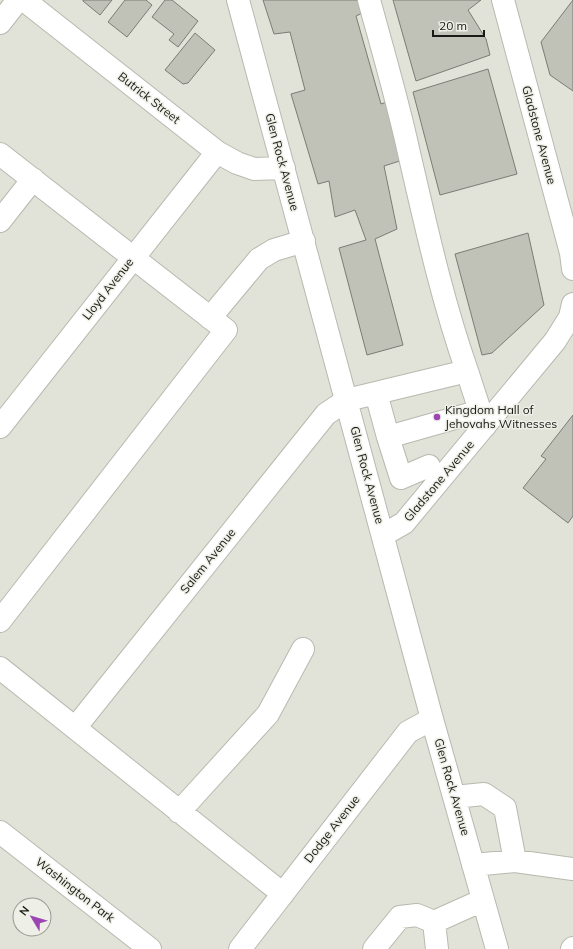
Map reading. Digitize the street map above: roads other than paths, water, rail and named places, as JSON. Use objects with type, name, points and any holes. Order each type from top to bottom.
[{"type":"street","points":[[0,23],[18,0]]},
{"type":"street","name":"Butrick Street","points":[[24,0],[217,152],[237,163],[254,169],[284,168]]},
{"type":"street","name":"Glen Rock Avenue","points":[[238,0],[432,719],[497,949]]},
{"type":"street","points":[[369,0],[396,98],[453,333],[482,418],[388,437]]},
{"type":"street","name":"Gladstone Avenue","points":[[504,0],[571,253],[573,269]]},
{"type":"street","name":"Lloyd Avenue","points":[[0,427],[217,152]]},
{"type":"street","points":[[0,154],[226,330],[0,621]]},
{"type":"street","points":[[0,221],[33,179]]},
{"type":"street","points":[[210,318],[259,259],[274,250],[304,241]]},
{"type":"street","name":"Gladstone Avenue","points":[[383,535],[404,523],[482,418],[556,341],[570,317],[573,304]]},
{"type":"street","points":[[347,400],[467,371]]},
{"type":"street","points":[[376,393],[401,478],[429,466]]},
{"type":"street","name":"Salem Avenue","points":[[75,728],[326,414],[347,400]]},
{"type":"street","points":[[180,812],[268,714],[302,649]]},
{"type":"street","points":[[0,668],[283,894]]},
{"type":"street","name":"Dodge Avenue","points":[[240,949],[408,732],[432,719]]},
{"type":"street","points":[[454,797],[484,794],[505,808],[516,861]]},
{"type":"street","name":"Washington Park","points":[[0,832],[150,949]]},
{"type":"street","points":[[473,865],[516,861],[573,868]]},
{"type":"street","points":[[374,949],[400,916],[417,915],[434,922],[483,900]]},
{"type":"street","points":[[434,922],[437,949]]},
{"type":"place","name":"Kingdom Hall of Jehovahs Witnesses","points":[[437,417]]}]
